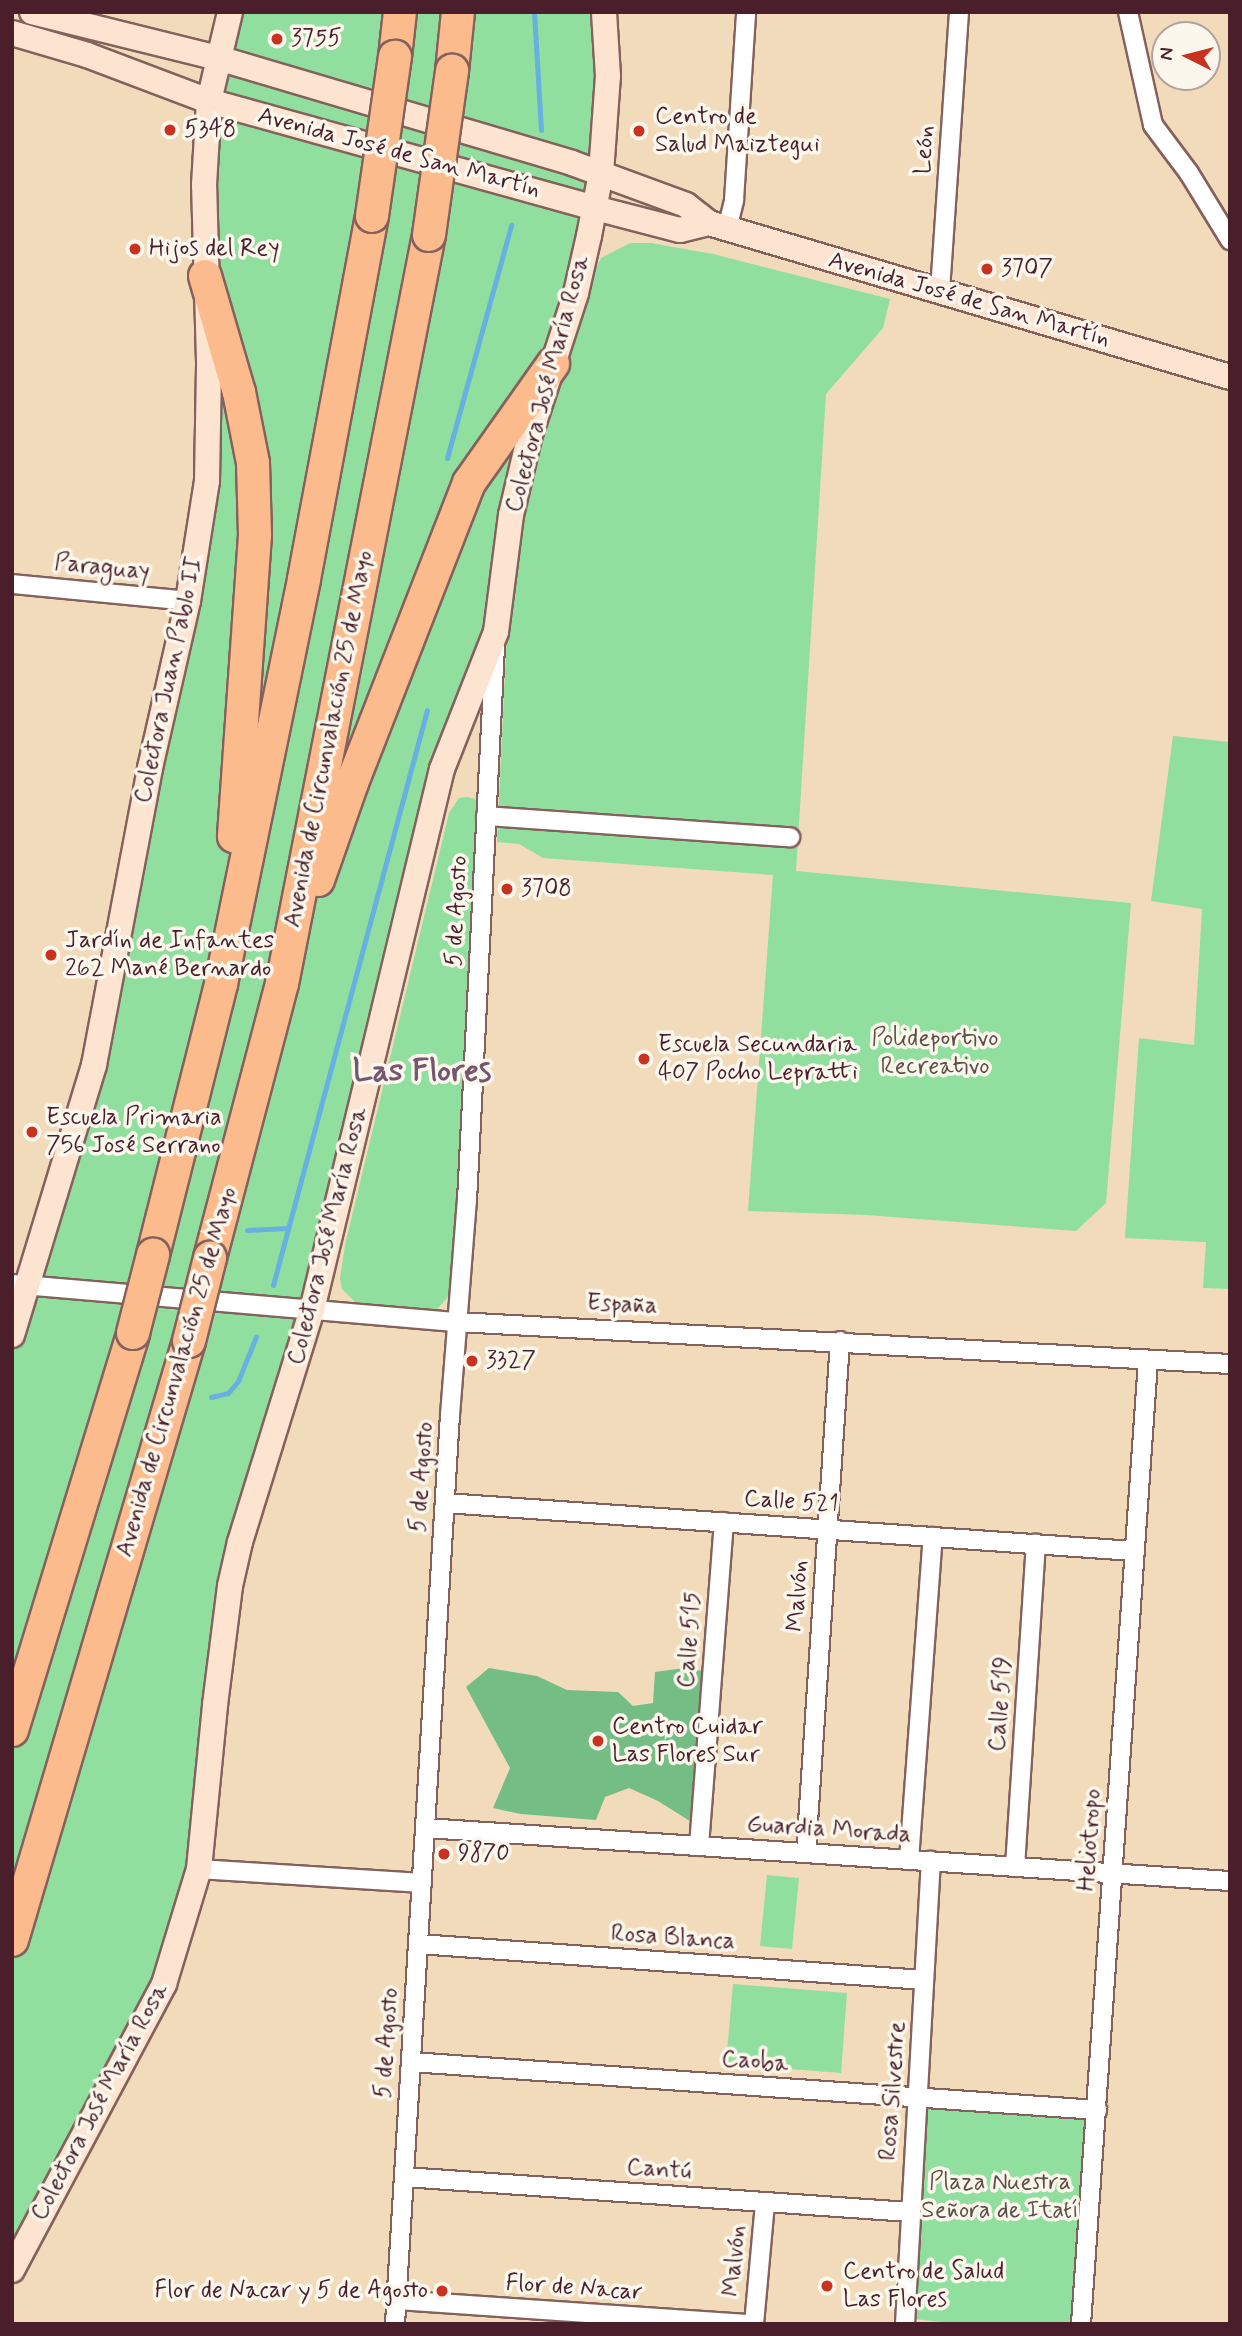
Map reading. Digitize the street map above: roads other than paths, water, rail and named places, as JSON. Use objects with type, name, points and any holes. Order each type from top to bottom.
[{"type":"highway","points":[[12,1730],[133,1333],[221,984],[304,579],[372,216],[400,12]]},
{"type":"highway","name":"Avenida de Circunvalación 25 de Mayo","points":[[12,1940],[189,1341],[282,984],[429,235],[458,12]]},
{"type":"highway","points":[[205,276],[239,392],[253,463],[255,523],[237,799],[221,984]]},
{"type":"highway","points":[[282,984],[352,783],[469,483],[553,364]]},
{"type":"main road","name":"Avenida José de San Martín","points":[[32,12],[218,58],[601,173],[686,205],[718,226],[1230,377]]},
{"type":"main road","name":"Colectora Juan Pablo II","points":[[12,1335],[20,1284],[94,1065],[150,768],[188,601],[207,481],[209,361],[205,276],[209,101],[230,12]]},
{"type":"main road","name":"Colectora José María Rosa","points":[[12,2270],[164,1984],[199,1869],[230,1586],[240,1542],[312,1310],[442,769],[496,632],[511,515],[528,438],[576,293],[595,208],[601,173],[608,76],[604,12]]},
{"type":"main road","name":"Avenida José de San Martín","points":[[12,33],[87,55],[209,101],[595,208],[680,230],[718,226]]},
{"type":"street","points":[[718,226],[734,200],[746,12]]},
{"type":"street","name":"León","points":[[940,291],[959,12]]},
{"type":"street","points":[[1128,12],[1153,125],[1189,173],[1230,240]]},
{"type":"street","name":"Paraguay","points":[[12,584],[188,601]]},
{"type":"street","name":"5 de Agosto","points":[[395,2324],[457,1322],[496,632]]},
{"type":"street","points":[[486,816],[790,837]]},
{"type":"street","name":"España","points":[[20,1284],[457,1322],[1230,1364]]},
{"type":"street","name":"Malvón","points":[[806,1853],[840,1341]]},
{"type":"street","name":"Heliotropo","points":[[1081,2324],[1148,1360]]},
{"type":"street","name":"Calle 521","points":[[445,1503],[1134,1550]]},
{"type":"street","name":"Calle 515","points":[[699,1846],[724,1522]]},
{"type":"street","points":[[909,1860],[933,1537]]},
{"type":"street","name":"Calle 519","points":[[1015,1867],[1036,1544]]},
{"type":"street","name":"Guardia Morada","points":[[425,1828],[1230,1881]]},
{"type":"street","name":"Rosa Silvestre","points":[[905,2324],[931,1861]]},
{"type":"street","points":[[199,1869],[422,1883]]},
{"type":"street","name":"Rosa Blanca","points":[[418,1944],[924,1980]]},
{"type":"street","name":"Caoba","points":[[411,2062],[1097,2110]]},
{"type":"street","name":"Cantú","points":[[404,2177],[910,2212]]},
{"type":"street","name":"Malvón","points":[[754,2324],[765,2202]]},
{"type":"street","name":"Flor de Nacar","points":[[396,2300],[746,2324]]},
{"type":"waterway","points":[[534,12],[541,130]]},
{"type":"waterway","points":[[447,458],[511,225]]},
{"type":"waterway","points":[[273,1285],[427,710]]},
{"type":"waterway","points":[[247,1230],[286,1228]]},
{"type":"waterway","points":[[211,1397],[228,1393],[238,1381],[256,1337]]},
{"type":"place","name":"3755","points":[[277,39]]},
{"type":"place","name":"5348","points":[[170,130]]},
{"type":"place","name":"Centro de Salud Maiztegui","points":[[639,131]]},
{"type":"place","name":"Hijos del Rey","points":[[135,249]]},
{"type":"place","name":"3707","points":[[987,269]]},
{"type":"place","name":"3708","points":[[507,889]]},
{"type":"place","name":"Jardín de Infantes 262 Mané Bernardo","points":[[51,955]]},
{"type":"place","name":"Escuela Secundaria 407 Pocho Lepratti","points":[[644,1059]]},
{"type":"place","name":"Escuela Primaria 756 José Serrano","points":[[32,1132]]},
{"type":"place","name":"3327","points":[[472,1361]]},
{"type":"place","name":"Centro Cuidar Las Flores Sur","points":[[598,1741]]},
{"type":"place","name":"9870","points":[[444,1854]]},
{"type":"place","name":"Centro de Salud Las Flores","points":[[827,2286]]},
{"type":"place","name":"Flor de Nacar y 5 de Agosto","points":[[442,2291]]},
{"type":"district","name":"Las Flores","points":[[422,1071]]},
{"type":"park label","name":"Polideportivo Recreativo","points":[[935,1053]]},
{"type":"park label","name":"Plaza Nuestra Señora de Itatí","points":[[1000,2197]]}]
